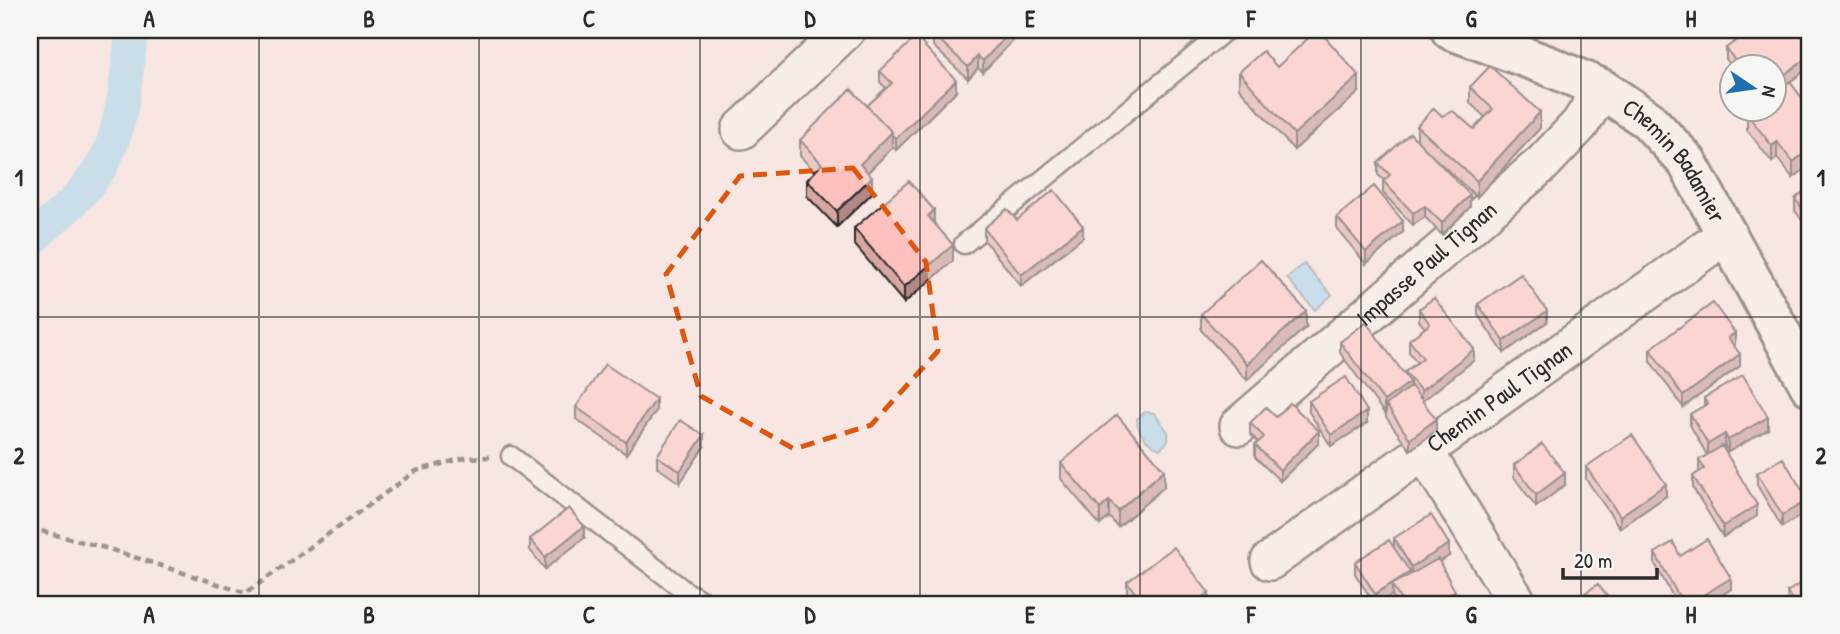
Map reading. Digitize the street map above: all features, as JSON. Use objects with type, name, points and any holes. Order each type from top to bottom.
[{"type":"street","points":[[741,130],[846,30]]},
{"type":"street","name":"Chemin Badamier","points":[[1466,32],[1602,89],[1648,120],[1687,162],[1810,383]]},
{"type":"street","name":"Impasse Paul Tignan","points":[[1239,426],[1543,163],[1580,124],[1602,89]]},
{"type":"street","name":"Chemin Paul Tignan","points":[[1270,561],[1727,234]]},
{"type":"street","points":[[1424,451],[1518,604]]},
{"type":"lane","points":[[964,244],[1226,30]]},
{"type":"lane","points":[[511,456],[685,591],[708,604]]},
{"type":"path","points":[[30,528],[109,549],[246,593],[416,471],[464,458],[511,456]]},
{"type":"highlighted area","points":[[853,168],[926,262],[938,351],[871,425],[794,449],[701,396],[666,274],[740,176]]},
{"type":"water","points":[[1304,264],[1332,295],[1315,310],[1287,278]]},
{"type":"water","points":[[1145,412],[1154,413],[1168,432],[1168,441],[1160,449],[1147,441],[1139,429],[1137,419]]},
{"type":"building","points":[[937,30],[1012,30],[983,61],[978,56],[968,67],[933,34]]},
{"type":"building","points":[[1317,30],[1359,76],[1294,134],[1239,72],[1263,51],[1277,67]]},
{"type":"building","points":[[1751,30],[1810,32],[1810,56],[1787,73],[1787,52],[1729,52],[1726,48]]},
{"type":"building","points":[[916,37],[956,80],[896,138],[867,106],[892,83],[880,71]]},
{"type":"building","points":[[1490,66],[1540,112],[1477,181],[1417,126],[1434,108],[1442,116],[1453,111],[1474,129],[1493,109],[1470,87]]},
{"type":"building","points":[[1790,82],[1802,98],[1810,92],[1810,149],[1793,162],[1777,142],[1772,146],[1753,122],[1787,122],[1787,84]]},
{"type":"building","points":[[851,89],[892,132],[860,164],[872,177],[837,211],[807,180],[822,164],[800,140]]},
{"type":"building","points":[[1410,133],[1470,195],[1442,223],[1425,206],[1413,213],[1383,181],[1390,175],[1378,163]]},
{"type":"building","points":[[909,181],[934,210],[928,216],[953,245],[904,287],[854,228]]},
{"type":"building","points":[[1374,186],[1403,221],[1366,252],[1337,217]]},
{"type":"building","points":[[1810,186],[1810,218],[1795,199]]},
{"type":"building","points":[[1054,190],[1083,226],[1021,275],[984,228],[1007,209],[1017,220]]},
{"type":"building","points":[[1261,260],[1306,311],[1247,364],[1201,314]]},
{"type":"building","points":[[1521,274],[1547,311],[1504,341],[1478,304]]},
{"type":"building","points":[[1434,298],[1474,349],[1421,391],[1405,372],[1423,358],[1409,340],[1430,324],[1419,309]]},
{"type":"building","points":[[1713,303],[1735,333],[1728,338],[1740,354],[1683,396],[1650,349]]},
{"type":"building","points":[[1366,322],[1410,382],[1384,401],[1340,342]]},
{"type":"building","points":[[605,364],[656,399],[626,442],[576,407]]},
{"type":"building","points":[[1743,375],[1768,417],[1728,440],[1725,434],[1708,444],[1690,414],[1707,404],[1704,398]]},
{"type":"building","points":[[1346,377],[1367,411],[1331,435],[1309,401]]},
{"type":"building","points":[[1411,386],[1436,419],[1410,439],[1386,405]]},
{"type":"building","points":[[1290,403],[1319,431],[1280,470],[1255,445],[1264,437],[1250,423],[1266,407],[1276,417]]},
{"type":"building","points":[[1117,415],[1164,470],[1118,511],[1109,501],[1100,509],[1061,463]]},
{"type":"building","points":[[680,420],[704,435],[680,471],[657,456]]},
{"type":"building","points":[[1632,435],[1666,484],[1620,516],[1586,467]]},
{"type":"building","points":[[1542,444],[1565,473],[1536,495],[1514,465]]},
{"type":"building","points":[[1722,446],[1757,505],[1723,526],[1693,476],[1704,469],[1699,460]]},
{"type":"building","points":[[1783,458],[1808,500],[1782,515],[1757,473]]},
{"type":"building","points":[[569,508],[584,526],[545,557],[530,539]]},
{"type":"building","points":[[1431,515],[1449,544],[1411,567],[1394,538]]},
{"type":"building","points":[[1707,539],[1731,578],[1688,604],[1683,604],[1655,553],[1673,542],[1680,556]]},
{"type":"building","points":[[1389,540],[1410,572],[1375,594],[1355,562]]},
{"type":"building","points":[[1174,547],[1209,593],[1194,604],[1144,604],[1127,582]]},
{"type":"building","points":[[1438,559],[1455,591],[1432,604],[1403,604],[1392,585]]},
{"type":"building","points":[[1810,577],[1810,604],[1795,604],[1787,592]]},
{"type":"building","points":[[1598,584],[1613,604],[1570,604]]},
{"type":"waterway","points":[[30,241],[86,188],[109,152],[123,100],[132,30]]}]
